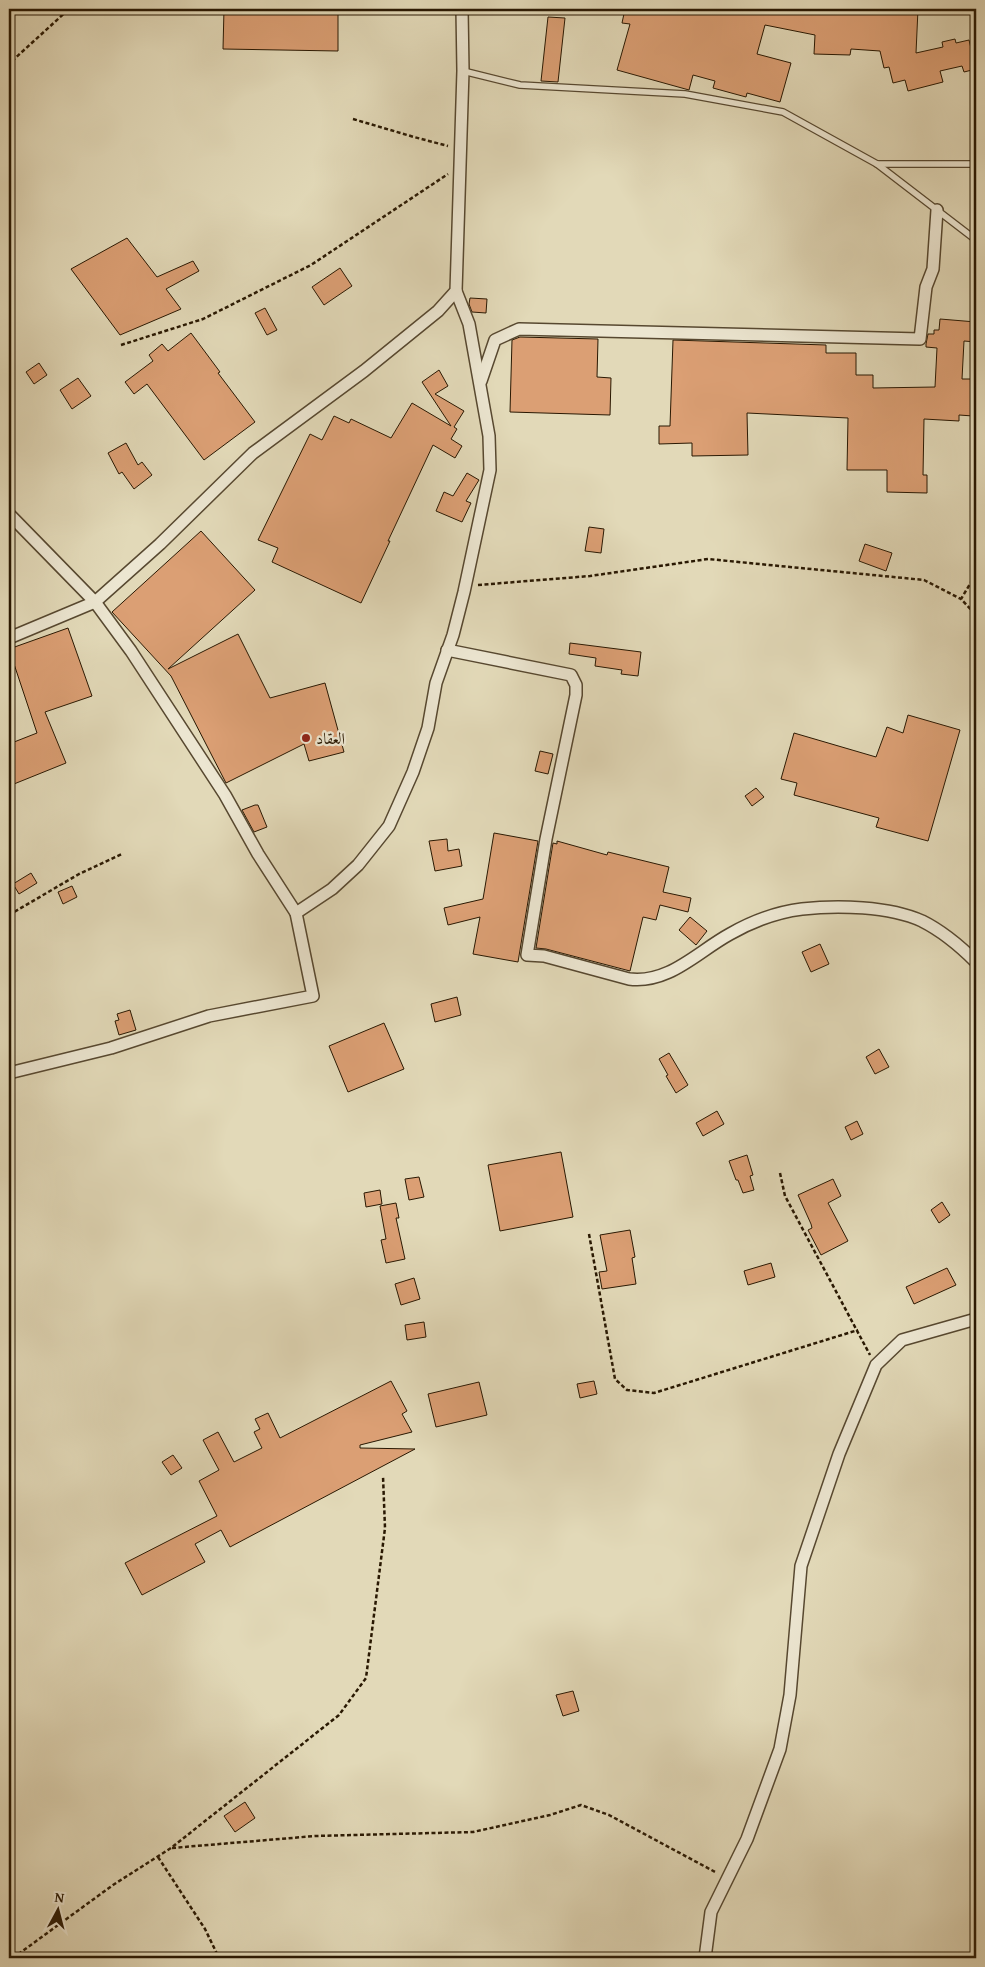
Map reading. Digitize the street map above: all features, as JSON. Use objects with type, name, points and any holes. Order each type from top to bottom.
[{"type":"street","points":[[296,913],[332,889],[358,865],[389,826],[416,763],[428,728],[436,683],[465,586],[490,470],[489,436],[469,324],[456,291],[463,71],[462,9]]},
{"type":"street","points":[[480,385],[496,340],[519,329],[920,339],[926,288],[932,269],[937,210]]},
{"type":"street","points":[[9,638],[95,602],[160,544],[254,453],[364,371],[438,311],[456,291]]},
{"type":"street","points":[[9,514],[95,602],[131,651],[220,787],[258,854],[296,913],[313,996],[209,1016],[111,1048],[9,1073]]},
{"type":"street","points":[[447,650],[571,675],[576,685],[576,695],[546,839],[527,955],[544,956],[643,981],[658,978],[731,934],[771,916],[801,909],[846,908],[888,911],[920,920],[940,931],[976,962]]},
{"type":"street","points":[[705,1958],[711,1912],[747,1839],[780,1749],[790,1695],[802,1566],[839,1454],[876,1365],[902,1340],[976,1319]]},
{"type":"lane","points":[[463,71],[520,85],[685,94],[783,112],[877,164],[976,240]]},
{"type":"lane","points":[[877,164],[976,164]]},
{"type":"path","points":[[12,61],[69,9]]},
{"type":"path","points":[[353,119],[460,148]]},
{"type":"path","points":[[121,345],[203,319],[311,265],[459,166]]},
{"type":"path","points":[[465,586],[590,576],[708,559],[924,580],[961,600],[976,615]]},
{"type":"path","points":[[961,600],[976,574]]},
{"type":"path","points":[[9,915],[79,874],[122,854]]},
{"type":"path","points":[[780,1173],[784,1196],[876,1365]]},
{"type":"path","points":[[589,1234],[615,1379],[627,1390],[654,1393],[858,1330]]},
{"type":"path","points":[[13,1958],[114,1885],[171,1848],[339,1715],[366,1678],[385,1528],[383,1476]]},
{"type":"path","points":[[171,1848],[314,1836],[473,1832],[550,1815],[581,1805],[609,1815],[728,1880]]},
{"type":"path","points":[[158,1856],[205,1929],[219,1958]]},
{"type":"building","points":[[224,9],[338,9],[338,51],[223,49]]},
{"type":"building","points":[[625,9],[918,9],[916,53],[943,47],[942,42],[955,39],[956,43],[969,40],[976,69],[964,72],[962,66],[940,71],[943,82],[908,91],[905,80],[893,83],[889,67],[884,68],[880,51],[851,49],[850,55],[814,54],[815,35],[765,25],[757,54],[791,63],[780,102],[747,93],[746,97],[713,88],[715,81],[693,75],[689,90],[617,70],[630,24],[622,23]]},
{"type":"building","points":[[548,17],[565,18],[558,82],[541,81]]},
{"type":"building","points":[[127,238],[157,277],[193,261],[199,271],[166,289],[181,309],[120,335],[71,269]]},
{"type":"building","points":[[340,268],[352,286],[324,305],[312,287]]},
{"type":"building","points":[[470,298],[487,299],[486,313],[472,312],[469,304]]},
{"type":"building","points":[[265,308],[277,330],[267,335],[255,313]]},
{"type":"building","points":[[940,319],[976,322],[976,342],[964,341],[962,379],[975,379],[976,391],[974,392],[973,416],[959,415],[959,421],[924,419],[923,475],[927,475],[927,493],[887,492],[887,470],[847,470],[848,418],[747,413],[748,455],[692,456],[692,443],[659,444],[659,426],[670,426],[673,340],[826,345],[826,353],[856,353],[856,375],[873,375],[873,388],[935,387],[937,348],[926,347],[926,344],[928,334],[934,334],[934,330],[939,330]]},
{"type":"building","points":[[191,333],[255,422],[204,460],[147,384],[134,394],[125,382],[153,361],[149,355],[162,344],[168,351]]},
{"type":"building","points":[[520,337],[598,339],[597,377],[611,378],[610,415],[510,412],[512,340]]},
{"type":"building","points":[[39,363],[47,375],[34,384],[26,372]]},
{"type":"building","points":[[439,370],[448,386],[435,394],[464,411],[454,427],[457,429],[451,439],[462,446],[455,458],[433,445],[361,603],[272,562],[278,548],[258,540],[310,434],[322,440],[334,416],[349,423],[351,419],[391,438],[412,403],[451,426],[422,382]]},
{"type":"building","points":[[78,378],[91,396],[72,409],[60,390]]},
{"type":"building","points":[[126,443],[138,465],[142,462],[152,475],[134,489],[122,472],[119,474],[108,453]]},
{"type":"building","points":[[467,473],[479,480],[466,501],[471,503],[462,522],[436,511],[444,492],[453,496]]},
{"type":"building","points":[[589,527],[604,529],[601,553],[585,551]]},
{"type":"building","points":[[201,531],[255,590],[168,669],[238,634],[270,698],[325,683],[344,752],[309,761],[304,744],[226,783],[171,676],[112,612]]},
{"type":"building","points":[[865,544],[892,553],[886,571],[859,561]]},
{"type":"building","points":[[68,628],[92,696],[45,712],[66,763],[9,786],[9,744],[37,733],[9,649]]},
{"type":"building","points":[[570,643],[641,652],[638,676],[621,674],[622,670],[595,666],[596,658],[569,654]]},
{"type":"building","points":[[908,715],[960,730],[928,841],[876,827],[879,818],[794,795],[797,783],[781,779],[794,733],[876,757],[887,727],[903,733]]},
{"type":"building","points":[[540,751],[553,754],[548,774],[535,771]]},
{"type":"building","points":[[756,788],[764,797],[752,806],[745,796]]},
{"type":"building","points":[[258,805],[267,827],[254,832],[242,810]]},
{"type":"building","points":[[494,833],[538,841],[518,962],[473,954],[480,917],[448,925],[444,908],[483,899]]},
{"type":"building","points":[[447,839],[448,851],[459,849],[462,866],[435,871],[429,841]]},
{"type":"building","points":[[557,841],[607,855],[608,852],[669,867],[663,892],[691,898],[688,912],[660,905],[656,920],[643,917],[630,971],[536,948],[553,843],[557,844]]},
{"type":"building","points":[[31,873],[37,883],[19,894],[13,884]]},
{"type":"building","points":[[72,886],[77,897],[63,904],[58,892]]},
{"type":"building","points":[[690,917],[707,931],[696,945],[679,930]]},
{"type":"building","points":[[820,944],[829,964],[811,972],[802,952]]},
{"type":"building","points":[[457,997],[461,1015],[435,1022],[431,1004]]},
{"type":"building","points":[[130,1010],[136,1030],[119,1035],[115,1021],[119,1020],[117,1014]]},
{"type":"building","points":[[384,1023],[404,1069],[348,1092],[329,1046]]},
{"type":"building","points":[[879,1049],[889,1067],[875,1074],[866,1057]]},
{"type":"building","points":[[669,1053],[688,1085],[676,1093],[659,1059]]},
{"type":"building","points":[[717,1111],[724,1124],[703,1136],[696,1123]]},
{"type":"building","points":[[857,1121],[863,1134],[851,1140],[845,1127]]},
{"type":"building","points":[[561,1152],[573,1217],[500,1231],[488,1165]]},
{"type":"building","points":[[747,1155],[753,1175],[750,1176],[754,1190],[743,1193],[729,1161]]},
{"type":"building","points":[[419,1177],[424,1197],[409,1200],[405,1179]]},
{"type":"building","points":[[833,1179],[841,1196],[828,1203],[848,1241],[821,1255],[808,1230],[812,1228],[811,1224],[798,1195]]},
{"type":"building","points":[[380,1190],[382,1204],[366,1207],[364,1193]]},
{"type":"building","points":[[942,1202],[950,1215],[939,1223],[931,1210]]},
{"type":"building","points":[[396,1203],[399,1218],[396,1218],[405,1259],[386,1263],[381,1240],[386,1239],[380,1206]]},
{"type":"building","points":[[630,1230],[635,1257],[632,1258],[636,1284],[602,1289],[599,1272],[607,1271],[600,1235]]},
{"type":"building","points":[[771,1263],[775,1277],[748,1285],[744,1271]]},
{"type":"building","points":[[947,1268],[956,1285],[914,1304],[906,1287]]},
{"type":"building","points":[[414,1278],[420,1299],[401,1305],[395,1284]]},
{"type":"building","points":[[424,1322],[426,1337],[407,1340],[405,1325]]},
{"type":"building","points":[[391,1381],[407,1411],[402,1414],[412,1432],[360,1445],[360,1448],[415,1449],[230,1547],[221,1530],[195,1544],[205,1562],[142,1595],[125,1563],[217,1516],[199,1481],[219,1470],[203,1440],[218,1432],[234,1462],[262,1448],[254,1432],[260,1429],[255,1419],[268,1413],[280,1438]]},
{"type":"building","points":[[594,1381],[597,1394],[580,1398],[577,1384]]},
{"type":"building","points":[[479,1382],[487,1415],[436,1427],[428,1394]]},
{"type":"building","points":[[173,1455],[182,1468],[171,1475],[162,1462]]},
{"type":"building","points":[[573,1691],[579,1711],[563,1716],[556,1695]]},
{"type":"building","points":[[245,1802],[255,1818],[235,1832],[224,1816]]},
{"type":"place","name":"العقاد","points":[[306,738]]}]
